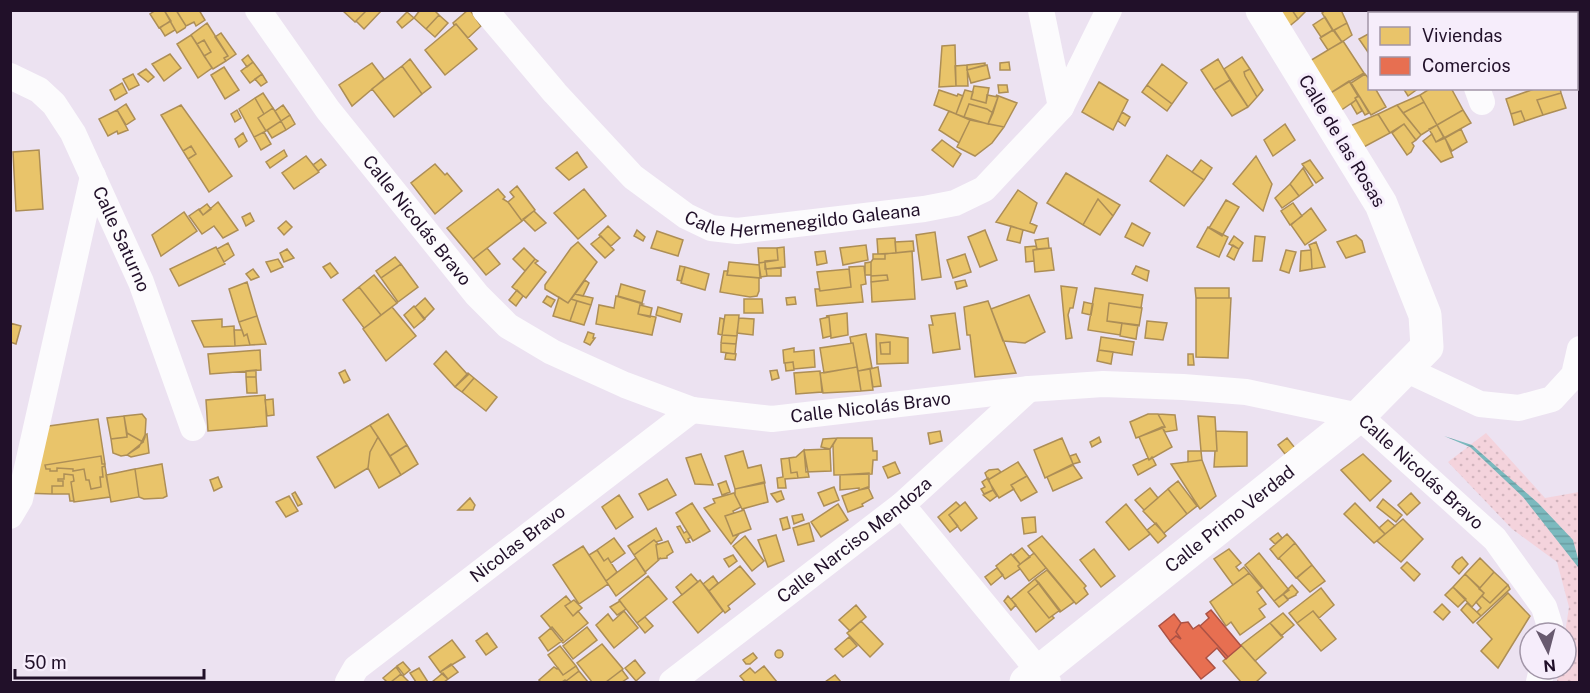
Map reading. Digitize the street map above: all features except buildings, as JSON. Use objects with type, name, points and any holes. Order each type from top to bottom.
[{"type":"street","name":"Calle Nicolás Bravo","points":[[258,10],[328,110],[477,295],[507,326],[552,352],[614,380],[692,410],[772,419],[1029,389],[1103,384],[1246,392],[1359,416],[1495,539],[1544,607],[1548,621]]},
{"type":"street","name":"Calle Hermenegildo Galeana","points":[[485,10],[555,93],[633,177],[686,216],[711,228],[737,231],[955,203],[984,189],[1061,107],[1109,10]]},
{"type":"street","points":[[1041,10],[1061,107]]},
{"type":"street","name":"Calle de las Rosas","points":[[1262,10],[1381,204],[1425,315],[1416,358]]},
{"type":"street","name":"Calle Saturno","points":[[10,76],[39,90],[54,104],[73,133],[141,282],[194,428]]},
{"type":"street","points":[[10,516],[20,499],[93,176]]},
{"type":"street","points":[[1416,358],[1480,404],[1519,408],[1552,399],[1574,375],[1580,349]]},
{"type":"street","name":"Calle Primo Verdad","points":[[1038,679],[1359,416],[1416,358]]},
{"type":"street","name":"Calle Narciso Mendoza","points":[[672,682],[902,505],[1029,389]]},
{"type":"street","name":"Nicolas Bravo","points":[[348,682],[356,668],[692,410]]},
{"type":"street","points":[[902,505],[1038,679]]},
{"type":"shaded area","points":[[1486,433],[1545,498],[1579,492],[1579,682],[1557,682],[1578,681],[1578,621],[1567,621],[1569,607],[1557,562],[1512,529],[1448,462]]},
{"type":"water","points":[[1444,436],[1472,445],[1538,503],[1573,540],[1579,562],[1579,575],[1578,567],[1523,497],[1470,447]]}]
